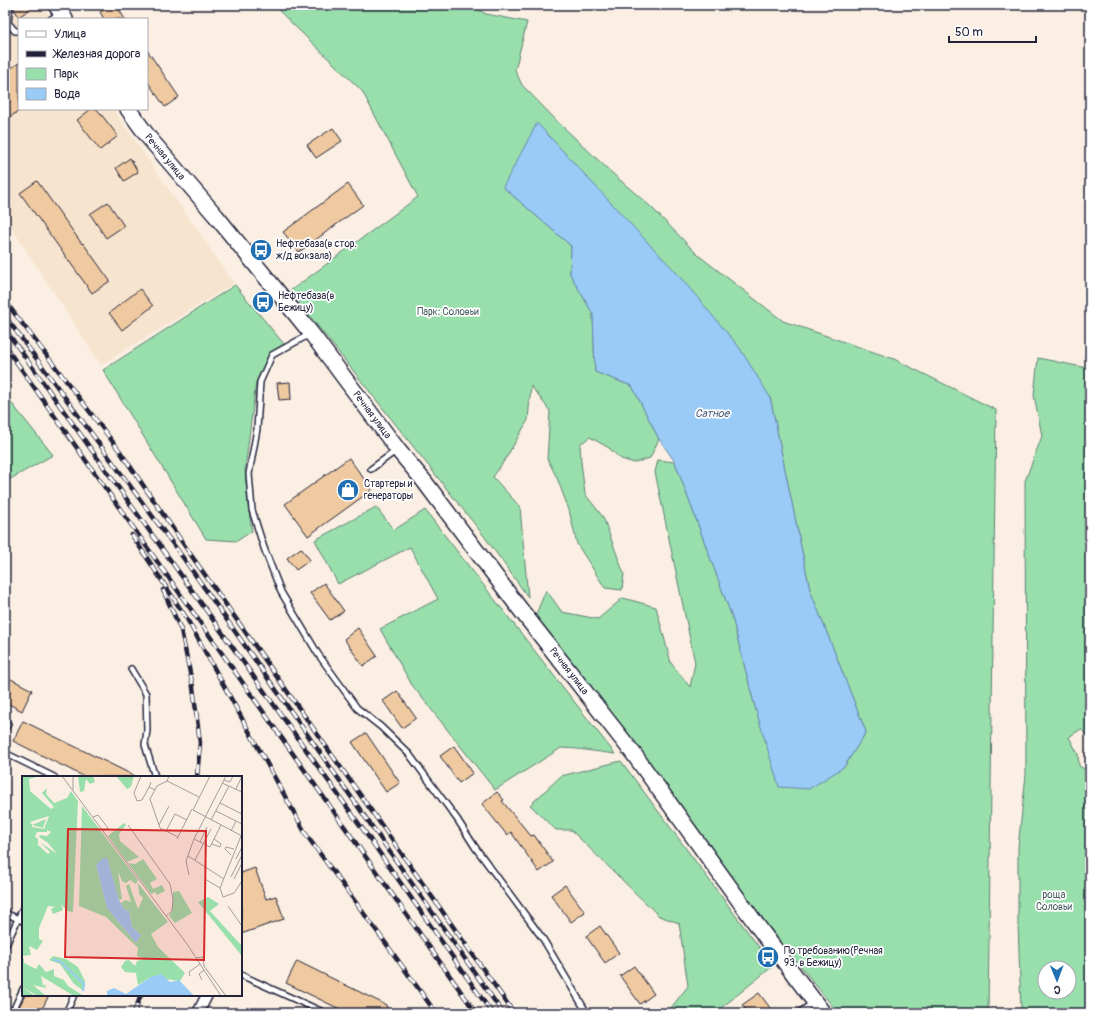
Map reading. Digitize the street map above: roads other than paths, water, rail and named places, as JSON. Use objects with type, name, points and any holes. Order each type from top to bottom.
[{"type":"main road","name":"Речная улица","points":[[129,110],[149,138],[216,216],[311,333],[398,450],[424,481],[520,609],[633,753],[762,932],[819,1007]]},
{"type":"street","points":[[198,1013],[206,996]]},
{"type":"lane","points":[[10,5],[8,23],[15,31],[18,31]]},
{"type":"lane","points":[[311,333],[272,355],[260,382],[257,429],[249,474],[252,510],[264,548],[281,592],[318,654],[357,708],[381,727],[409,754],[457,819],[480,854],[543,939],[587,1013]]},
{"type":"lane","points":[[371,470],[398,450]]},
{"type":"lane","points":[[131,669],[146,694],[146,745],[154,776]]},
{"type":"lane","points":[[5,722],[8,724],[5,730]]},
{"type":"lane","points":[[5,752],[52,776]]},
{"type":"lane","points":[[5,912],[21,920],[5,947]]},
{"type":"lane","points":[[242,974],[322,1012]]},
{"type":"lane","points":[[12,1013],[22,991]]},
{"type":"lane","points":[[66,1013],[74,996]]},
{"type":"lane","points":[[799,1013],[819,1007]]},
{"type":"water","name":"Сатное","points":[[537,123],[675,271],[739,347],[770,397],[810,590],[866,732],[844,767],[809,789],[779,787],[755,707],[732,617],[675,462],[659,439],[632,386],[595,372],[593,314],[570,274],[571,246],[503,187]]},
{"type":"railway","points":[[5,301],[119,450],[191,555],[514,1013]]},
{"type":"railway","points":[[5,316],[184,559],[503,1013]]},
{"type":"railway","points":[[5,329],[367,835],[492,1013]]},
{"type":"railway","points":[[5,346],[476,1013]]},
{"type":"railway","points":[[132,535],[187,619],[307,836],[436,1013]]},
{"type":"railway","points":[[163,590],[181,630],[193,687],[200,743],[197,776]]},
{"type":"railway","points":[[134,1013],[141,996]]},
{"type":"place","name":"Нефтебаза(в стор. ж/д вокзала)","points":[[261,250]]},
{"type":"place","name":"Нефтебаза(в Бежицу)","points":[[263,302]]},
{"type":"place","name":"Стартеры и генераторы","points":[[348,490]]},
{"type":"place","name":"По требованию(Речная 93, в Бежицу)","points":[[768,957]]},
{"type":"park label","name":"Парк: Соловьи","points":[[448,312]]},
{"type":"park label","name":"роща Соловьи","points":[[1054,900]]}]
